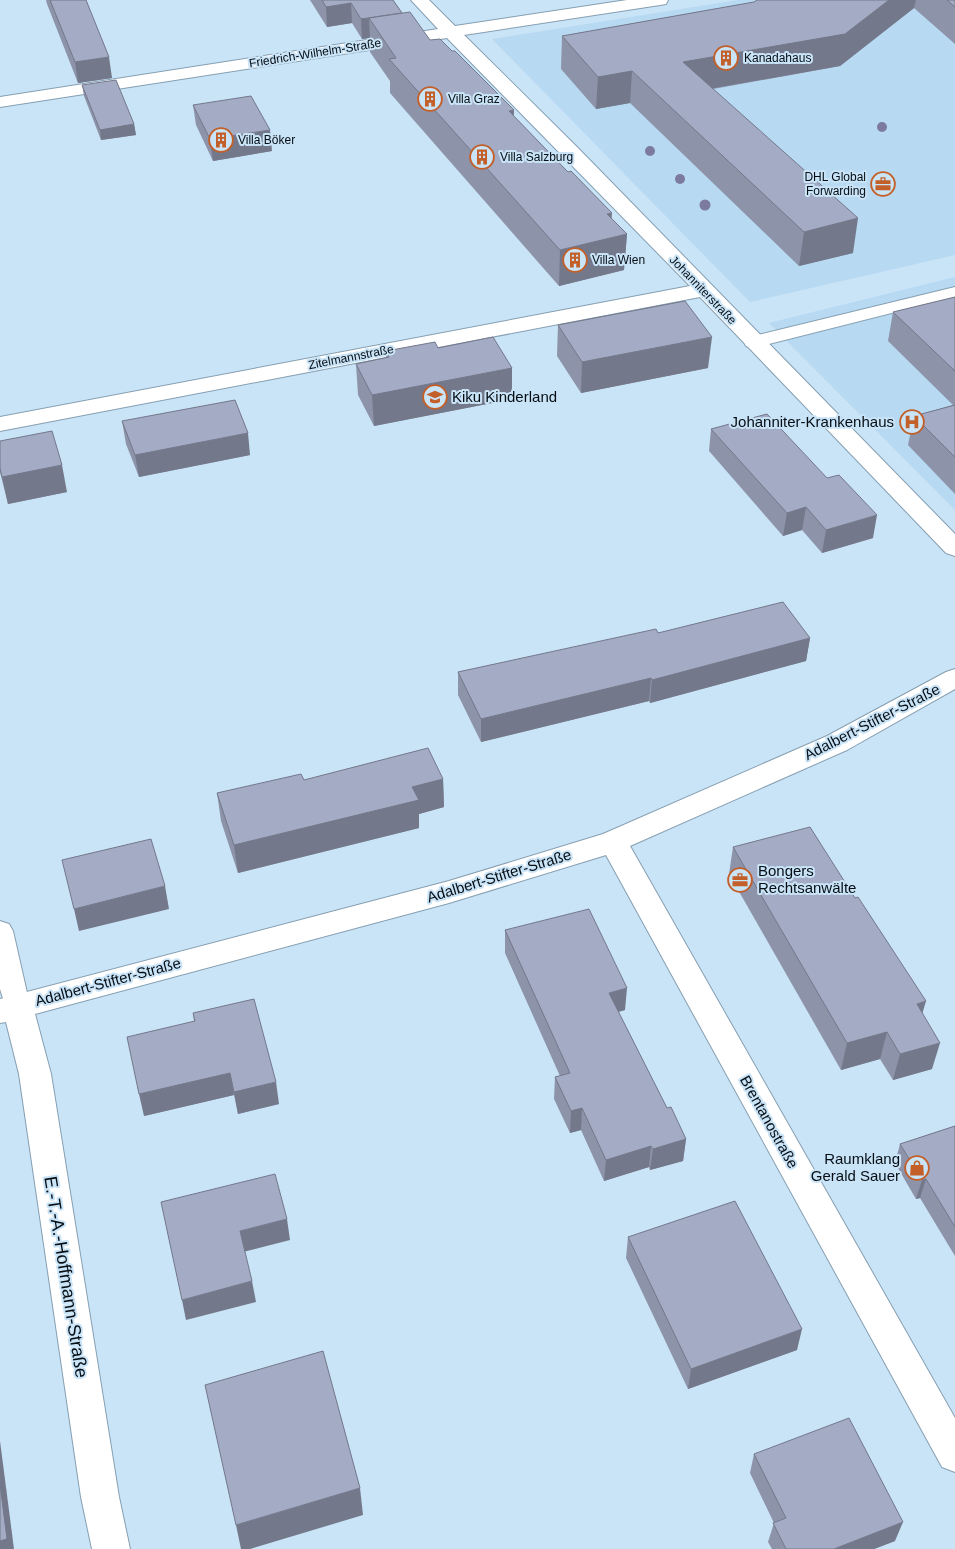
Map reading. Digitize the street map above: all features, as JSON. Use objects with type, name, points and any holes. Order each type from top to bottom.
[{"type":"street","name":"Johanniterstraße","points":[[419,0],[570,151],[955,548]]},
{"type":"street","name":"Friedrich-Wilhelm-Straße","points":[[0,102],[660,0]]},
{"type":"street","name":"Zitelmannstraße","points":[[0,424],[703,290]]},
{"type":"street","name":"Adalbert-Stifter-Straße","points":[[9,1009],[449,892],[612,842],[837,743],[955,678]]},
{"type":"street","name":"Brentanostraße","points":[[612,842],[955,1454]]},
{"type":"street","name":"E.-T.-A.-Hoffmann-Straße","points":[[9,1009],[35,1074],[100,1498],[111,1549]]},
{"type":"lane","points":[[754,342],[955,292]]},
{"type":"lane","name":"Adalbert-Stifter-Straße","points":[[0,931],[9,1009]]},
{"type":"shaded area","points":[[738,0],[955,0],[955,255],[750,302],[492,39]]},
{"type":"shaded area","name":"Johanniter-Krankenhaus","points":[[955,277],[955,510],[769,323]]},
{"type":"building","points":[[50,0],[86,0],[109,57],[75,62]]},
{"type":"building","points":[[322,0],[393,0],[402,13],[361,19],[351,3],[326,7]]},
{"type":"building","points":[[757,0],[889,0],[845,34],[683,62],[858,218],[804,232],[632,71],[598,77],[562,36]]},
{"type":"building","points":[[947,0],[955,0],[955,7]]},
{"type":"building","points":[[410,12],[430,40],[440,39],[452,51],[455,51],[514,110],[509,111],[568,172],[571,171],[612,213],[607,214],[627,234],[560,250],[389,59],[396,58],[369,18]]},
{"type":"building","points":[[116,80],[134,124],[100,130],[82,85]]},
{"type":"building","points":[[251,96],[270,130],[210,139],[193,105]]},
{"type":"building","points":[[955,297],[955,371],[893,312]]},
{"type":"building","points":[[685,301],[712,337],[582,362],[558,325]]},
{"type":"building","points":[[493,337],[512,368],[372,395],[356,364],[389,357],[386,351],[435,342],[438,348]]},
{"type":"building","points":[[235,400],[248,433],[135,455],[122,421]]},
{"type":"building","points":[[955,405],[955,457],[914,416]]},
{"type":"building","points":[[767,414],[827,478],[839,475],[877,515],[826,530],[806,507],[787,513],[711,429]]},
{"type":"building","points":[[52,431],[62,465],[2,477],[0,441]]},
{"type":"building","points":[[783,602],[810,638],[652,680],[651,678],[481,719],[458,672],[656,629],[658,633]]},
{"type":"building","points":[[428,748],[443,779],[412,787],[419,800],[234,845],[217,793],[301,774],[304,780]]},
{"type":"building","points":[[810,827],[855,898],[858,897],[926,1001],[917,1004],[940,1043],[900,1054],[887,1032],[847,1043],[733,847]]},
{"type":"building","points":[[151,839],[165,886],[74,909],[62,860]]},
{"type":"building","points":[[589,909],[627,988],[609,993],[667,1108],[671,1107],[686,1139],[653,1149],[651,1146],[606,1160],[582,1108],[571,1111],[555,1077],[570,1073],[505,930]]},
{"type":"building","points":[[254,999],[276,1082],[234,1092],[230,1073],[139,1094],[127,1037],[195,1021],[193,1013]]},
{"type":"building","points":[[955,1126],[955,1227],[926,1179],[922,1180],[900,1144]]},
{"type":"building","points":[[275,1174],[287,1219],[240,1231],[252,1281],[182,1300],[161,1202]]},
{"type":"building","points":[[735,1201],[802,1329],[691,1369],[628,1237]]},
{"type":"building","points":[[323,1351],[360,1488],[236,1525],[205,1385]]},
{"type":"building","points":[[849,1418],[903,1522],[834,1549],[786,1549],[773,1523],[786,1518],[754,1454]]},
{"type":"building","points":[[0,1484],[7,1539],[0,1541]]},
{"type":"place","name":"Kanadahaus","points":[[726,58]]},
{"type":"place","name":"Villa Graz","points":[[430,99]]},
{"type":"place","name":"Villa Böker","points":[[221,140]]},
{"type":"place","name":"Villa Salzburg","points":[[482,157]]},
{"type":"place","name":"DHL Global Forwarding","points":[[883,184]]},
{"type":"place","name":"Villa Wien","points":[[575,260]]},
{"type":"place","name":"Kiku Kinderland","points":[[435,397]]},
{"type":"place","name":"Johanniter-Krankenhaus","points":[[912,422]]},
{"type":"place","name":"Bongers Rechtsanwälte","points":[[740,880]]},
{"type":"place","name":"Raumklang Gerald Sauer","points":[[917,1168]]}]
